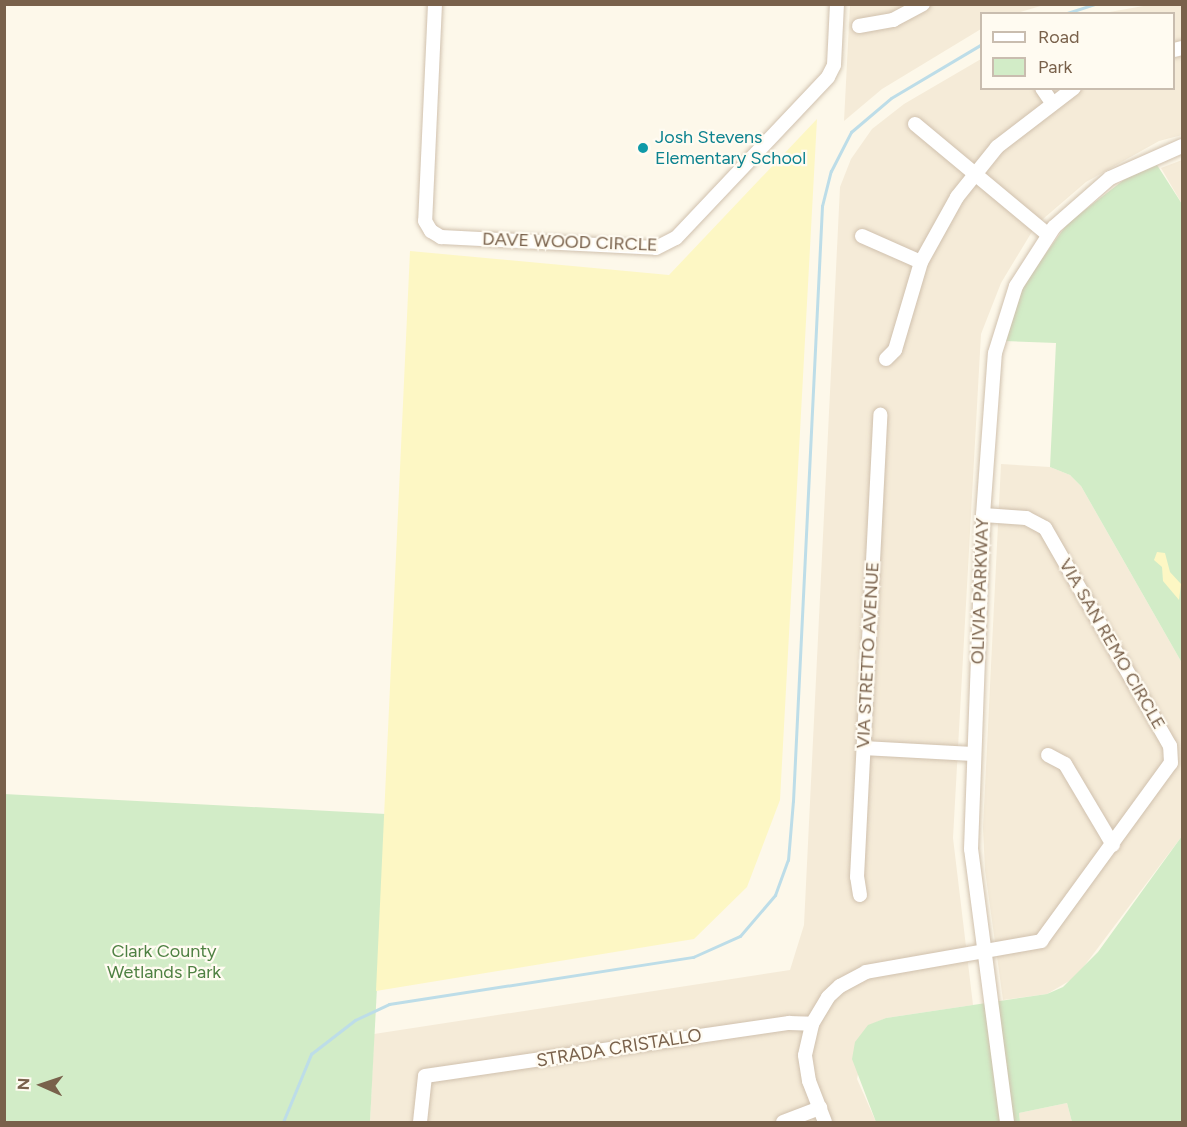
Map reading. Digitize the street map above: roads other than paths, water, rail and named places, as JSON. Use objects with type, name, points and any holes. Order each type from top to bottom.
[{"type":"street","name":"DAVE WOOD CIRCLE","points":[[435,4],[425,221],[431,231],[441,237],[656,248],[676,238],[828,77],[834,65],[837,4]]},
{"type":"street","points":[[859,26],[874,26],[905,9],[923,4]]},
{"type":"street","points":[[1043,90],[1052,103]]},
{"type":"street","points":[[886,359],[895,350],[921,262],[941,222],[974,175],[998,147],[1071,90]]},
{"type":"street","points":[[915,124],[1048,235]]},
{"type":"street","name":"OLIVIA PARKWAY","points":[[1007,1122],[971,849],[983,515],[995,352],[1016,286],[1048,235],[1071,209],[1110,178],[1182,146]]},
{"type":"street","points":[[862,236],[921,262]]},
{"type":"street","name":"VIA STRETTO AVENUE","points":[[860,895],[857,877],[880,416]]},
{"type":"street","name":"VIA SAN REMO CIRCLE","points":[[812,1024],[828,998],[860,974],[1034,945],[1047,936],[1167,771],[1170,746],[1045,528],[1026,518],[983,515]]},
{"type":"street","points":[[863,748],[973,754]]},
{"type":"street","points":[[1048,755],[1065,764],[1113,846]]},
{"type":"street","name":"STRADA CRISTALLO","points":[[420,1122],[425,1076],[789,1023],[812,1024]]},
{"type":"street","points":[[812,1024],[807,1040],[806,1067],[825,1122]]},
{"type":"street","points":[[783,1122],[820,1108]]},
{"type":"waterway","points":[[1070,12],[1094,4]]},
{"type":"waterway","points":[[283,1122],[311,1054],[355,1020],[389,1004],[693,957],[740,936],[775,895],[788,860],[793,801],[822,206],[831,171],[851,132],[891,98],[980,45]]},
{"type":"place","name":"Josh Stevens Elementary School","points":[[643,148]]},
{"type":"park label","name":"Clark County Wetlands Park","points":[[164,962]]}]
